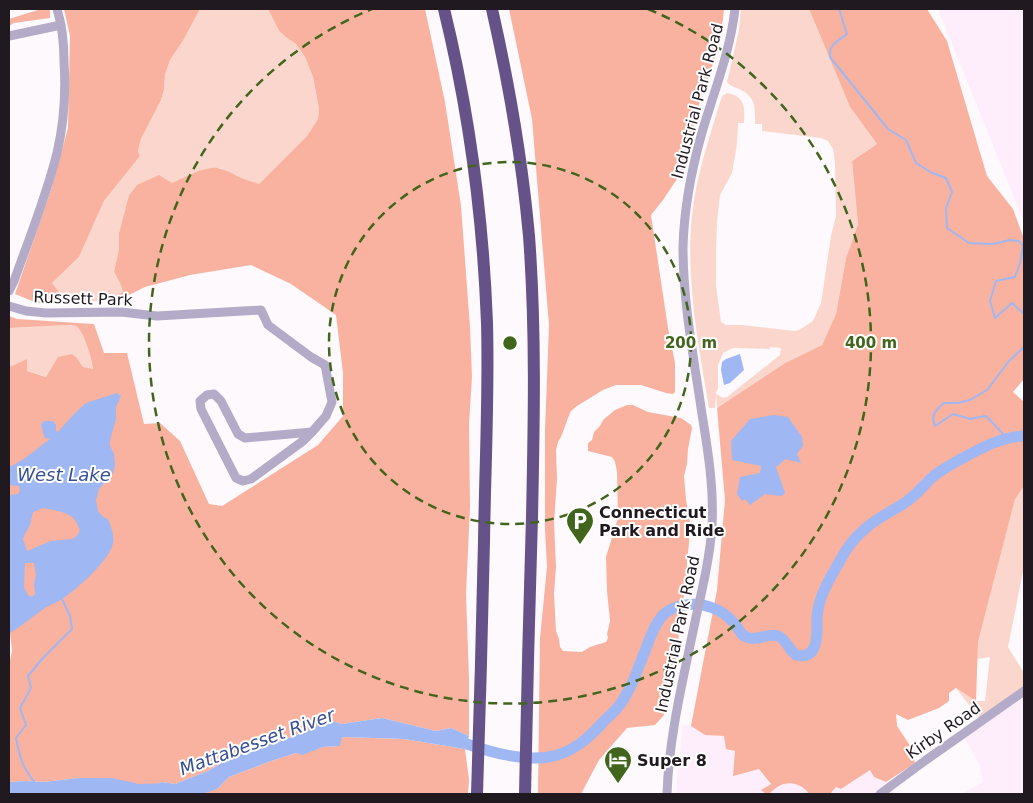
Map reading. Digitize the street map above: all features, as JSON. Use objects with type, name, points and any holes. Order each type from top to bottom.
[{"type":"highway","points":[[444,9],[472,152],[485,291],[487,405],[478,794]]},
{"type":"highway","points":[[492,9],[518,141],[532,295],[534,405],[525,790]]},
{"type":"street","points":[[9,291],[48,184],[63,120],[64,52],[57,9]]},
{"type":"street","name":"Industrial Park Road","points":[[667,794],[674,723],[703,587],[711,540],[712,514],[710,459],[686,312],[683,268],[684,224],[695,158],[729,44],[735,9]]},
{"type":"street","points":[[9,36],[61,25]]},
{"type":"street","name":"Russett Park","points":[[9,306],[26,311],[46,313],[121,312],[157,316],[261,310],[268,325],[325,365],[332,402],[326,416],[312,432]]},
{"type":"street","points":[[214,394],[221,401],[238,434],[245,438],[312,432],[303,441],[251,479],[243,481],[236,478],[201,409],[200,401],[207,395],[214,394]]},
{"type":"street","name":"Kirby Road","points":[[880,794],[1024,691]]},
{"type":"shaded area","points":[[41,9],[50,9],[50,18],[14,23],[9,26],[9,19]]},
{"type":"shaded area","points":[[64,9],[200,9],[170,60],[165,75],[161,100],[141,139],[138,151],[140,156],[104,201],[79,257],[52,283],[67,302],[37,303],[15,294],[50,193],[68,128],[70,36]]},
{"type":"shaded area","points":[[200,9],[268,9],[279,31],[296,44],[305,57],[313,77],[319,109],[318,119],[307,136],[259,184],[244,180],[220,168],[215,168],[193,174],[172,183],[137,185],[129,195],[119,233],[119,249],[114,272],[123,292],[113,297],[112,301],[67,302],[52,283],[79,257],[104,201],[140,156],[138,151],[141,139],[161,100],[165,75],[170,60]]},
{"type":"shaded area","points":[[268,9],[425,9],[445,102],[461,206],[470,327],[472,377],[469,424],[470,507],[466,594],[469,736],[451,728],[436,731],[382,718],[342,724],[325,719],[314,728],[260,749],[234,756],[208,771],[175,784],[162,782],[141,790],[133,790],[126,788],[127,783],[136,783],[79,778],[44,782],[9,782],[9,665],[12,651],[9,632],[9,367],[27,359],[27,371],[46,377],[58,357],[72,354],[83,367],[93,369],[85,339],[76,326],[9,328],[9,316],[17,319],[94,324],[104,353],[127,353],[144,424],[160,423],[180,441],[209,504],[222,506],[318,445],[343,416],[343,373],[336,315],[291,284],[251,265],[190,275],[145,287],[117,301],[112,301],[112,297],[123,292],[114,272],[119,249],[119,233],[129,195],[137,185],[159,175],[172,183],[213,168],[225,170],[259,184],[307,136],[318,119],[319,109],[313,77],[305,57],[296,44],[279,31]]},
{"type":"shaded area","points":[[509,9],[724,9],[716,55],[696,113],[687,164],[651,215],[675,363],[675,392],[673,394],[666,393],[641,385],[616,385],[603,390],[571,411],[556,450],[557,479],[554,522],[556,567],[554,594],[556,631],[560,647],[563,651],[582,652],[590,647],[606,642],[608,638],[610,621],[606,557],[618,518],[615,462],[612,457],[588,451],[588,443],[592,440],[594,432],[603,420],[615,410],[627,405],[633,405],[648,412],[681,418],[691,425],[692,428],[684,476],[690,522],[687,572],[676,657],[664,715],[655,725],[627,728],[599,760],[581,794],[538,794],[540,638],[547,567],[545,431],[549,325],[532,119]]},
{"type":"shaded area","points":[[741,9],[809,9],[850,107],[877,144],[852,161],[858,224],[846,258],[836,314],[822,345],[785,363],[717,408],[716,396],[715,408],[709,408],[692,295],[690,249],[695,193],[707,144],[722,96],[727,93],[741,100],[744,108],[744,123],[738,123],[737,144],[732,173],[720,195],[717,223],[716,285],[721,322],[726,325],[795,331],[813,321],[821,303],[831,236],[836,216],[835,164],[833,149],[828,141],[821,138],[762,131],[762,124],[755,124],[755,108],[750,96],[727,82],[739,30]],"holes":[[[733,348],[781,348],[780,355],[727,397],[723,398],[716,394],[718,389],[718,365],[723,353]]]},
{"type":"shaded area","points":[[809,9],[927,9],[947,41],[987,176],[1013,209],[1024,239],[1024,379],[1013,392],[1024,402],[1024,486],[1015,499],[978,642],[976,701],[956,688],[949,693],[949,701],[939,708],[908,720],[896,714],[897,726],[911,747],[915,763],[886,782],[874,777],[870,770],[841,789],[836,787],[830,794],[809,794],[800,785],[787,783],[766,794],[761,790],[771,784],[759,769],[733,776],[735,751],[726,749],[724,736],[705,735],[691,726],[717,590],[725,500],[717,408],[785,363],[822,345],[836,314],[846,258],[858,224],[852,161],[877,144],[850,107]]},
{"type":"shaded area","points":[[938,9],[1024,9],[1024,222]]},
{"type":"shaded area","points":[[76,326],[85,339],[93,370],[83,367],[77,358],[58,358],[47,377],[27,371],[27,359],[9,367],[9,328]]},
{"type":"shaded area","points":[[1024,486],[1024,566],[1008,647],[1024,673],[1024,687],[980,719],[956,688],[976,701],[985,701],[990,657],[977,659],[978,642],[1015,498]]},
{"type":"shaded area","points":[[1024,696],[1024,794],[961,794],[983,782],[980,766],[964,737]]},
{"type":"shaded area","points":[[683,725],[691,726],[705,735],[724,736],[735,751],[759,769],[771,785],[762,790],[766,794],[677,794]]},
{"type":"shaded area","points":[[341,737],[404,739],[465,749],[469,780],[468,794],[179,794],[217,789],[229,777],[271,761],[323,747],[340,746]]},
{"type":"shaded area","points":[[870,770],[874,777],[886,782],[895,794],[830,794],[837,787],[841,789]]},
{"type":"shaded area","points":[[790,783],[803,786],[809,794],[768,794],[779,785]]},
{"type":"water","points":[[740,354],[744,370],[730,383],[724,385],[721,370],[722,362]]},
{"type":"water","name":"West Lake","points":[[117,393],[121,396],[116,407],[116,419],[110,440],[115,465],[113,473],[99,489],[96,500],[98,511],[103,517],[108,519],[111,526],[113,534],[112,545],[102,563],[80,585],[10,633],[9,495],[18,494],[20,491],[19,486],[9,485],[9,467],[25,458],[50,439],[45,438],[43,433],[41,424],[44,421],[53,421],[58,432],[86,403]],"holes":[[[43,508],[66,513],[74,519],[80,530],[77,536],[72,539],[51,541],[27,551],[23,539],[30,525],[33,512]],[[25,563],[34,563],[36,575],[34,584],[35,594],[32,597],[28,595],[24,587]]]},
{"type":"water","points":[[774,415],[788,417],[802,437],[803,446],[797,454],[801,463],[786,459],[776,467],[785,493],[782,496],[765,494],[750,505],[745,499],[742,501],[737,494],[740,477],[760,473],[761,466],[732,460],[731,441],[750,419]]},
{"type":"water","points":[[382,718],[436,731],[451,728],[469,736],[465,749],[404,739],[342,737],[340,746],[323,747],[302,755],[296,753],[271,761],[229,777],[217,789],[205,793],[9,794],[9,782],[111,778],[136,783],[136,786],[127,784],[126,788],[133,790],[141,790],[162,782],[175,784],[208,771],[234,756],[260,749],[267,740],[276,743],[314,728],[325,719],[342,724]]},
{"type":"waterway","points":[[839,9],[847,34],[832,46],[830,57],[888,129],[906,140],[916,163],[932,173],[946,178],[952,192],[946,208],[947,228],[969,243],[993,244],[1010,240],[1019,241],[1023,246],[1015,277],[996,281],[990,301],[995,318],[1012,303],[1024,314]]},
{"type":"waterway","points":[[1007,438],[986,416],[970,419],[953,414],[935,426],[933,419],[936,410],[944,403],[958,403],[970,400],[987,390],[1009,361],[1024,347]]},
{"type":"waterway","name":"Mattabesset River","points":[[452,739],[500,754],[525,758],[549,757],[573,748],[593,732],[619,706],[632,683],[656,625],[664,614],[680,606],[704,605],[714,608],[730,618],[740,632],[748,638],[770,635],[778,636],[796,655],[804,656],[809,654],[816,643],[817,616],[823,592],[846,550],[856,537],[874,522],[911,498],[935,475],[948,467],[991,444],[1007,438],[1024,436]]},
{"type":"waterway","points":[[35,783],[24,767],[17,745],[16,738],[26,725],[20,708],[31,688],[28,676],[72,629],[70,616],[61,597]]},
{"type":"waterway","name":"Mattabesset River","points":[[115,790],[157,789]]},
{"type":"place","name":"Connecticut Park and Ride","points":[[580,545]]},
{"type":"place","name":"Super 8","points":[[618,784]]}]
